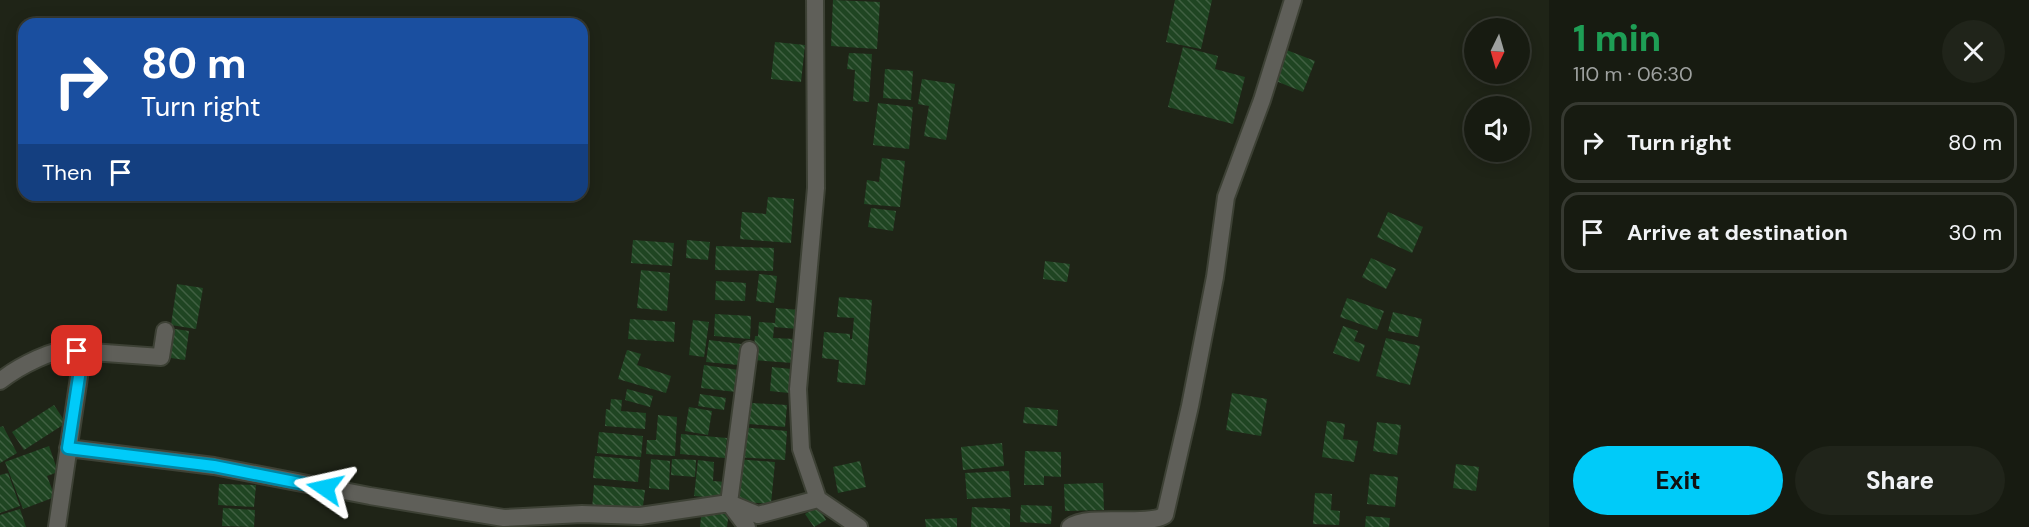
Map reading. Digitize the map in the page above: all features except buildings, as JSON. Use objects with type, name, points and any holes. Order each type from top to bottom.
[{"type":"street","points":[[815,0],[816,188],[798,389],[801,449],[818,499],[859,527]]},
{"type":"street","points":[[1070,527],[1078,523],[1089,522],[1159,519],[1165,515],[1190,406],[1215,277],[1226,197],[1262,100],[1293,0]]},
{"type":"street","points":[[0,381],[40,358],[70,349],[160,357],[165,332]]},
{"type":"street","points":[[747,527],[729,503],[749,350]]},
{"type":"street","points":[[57,527],[80,370],[80,358],[77,351]]},
{"type":"street","points":[[68,448],[214,466],[370,496],[504,518],[582,514],[640,516],[729,503],[758,515],[818,499]]},
{"type":"route","points":[[77,351],[80,358],[80,370],[68,448],[214,466],[325,488]]}]
